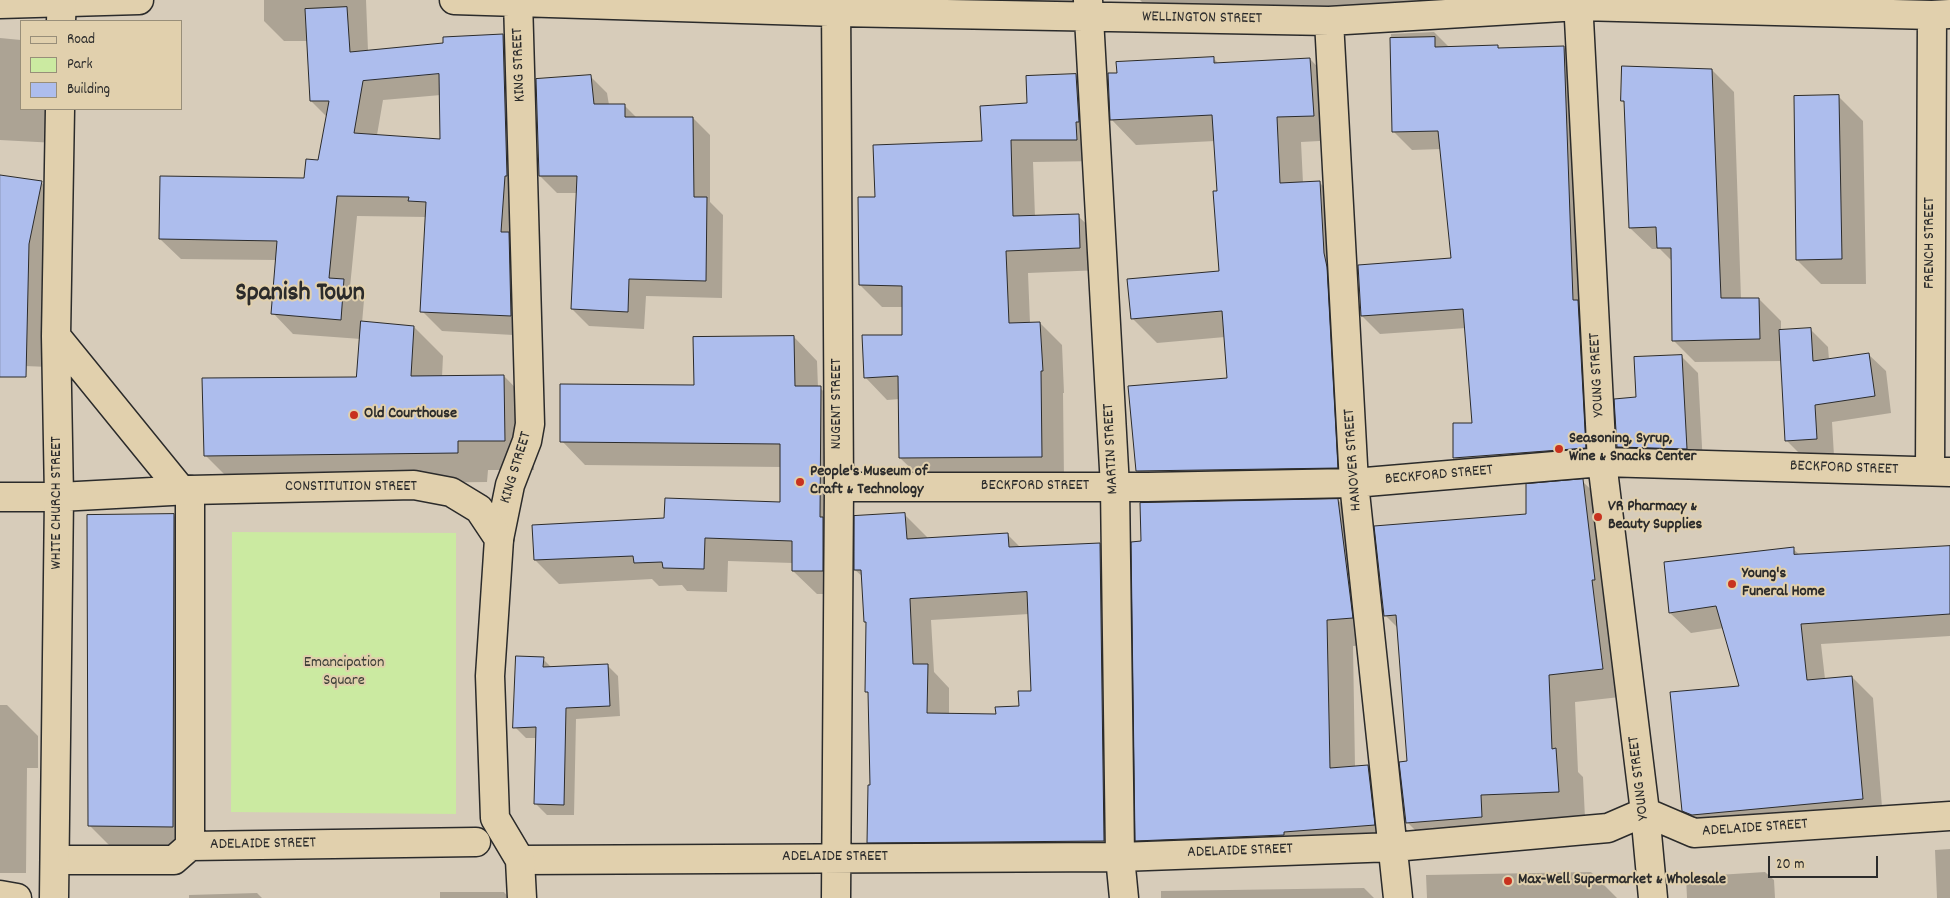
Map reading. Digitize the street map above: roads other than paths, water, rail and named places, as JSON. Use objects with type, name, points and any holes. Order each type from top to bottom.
[{"type":"street","points":[[0,4],[61,8],[139,0]]},
{"type":"street","name":"WELLINGTON STREET","points":[[454,0],[1089,9],[1329,21],[1579,3],[1941,14]]},
{"type":"street","name":"KING STREET","points":[[518,1],[530,424],[528,441],[510,485],[499,538],[490,676],[495,818],[520,860],[522,898]]},
{"type":"street","name":"YOUNG STREET","points":[[1579,3],[1602,462],[1645,812],[1653,898]]},
{"type":"street","name":"NUGENT STREET","points":[[836,898],[838,487],[837,6]]},
{"type":"street","name":"MARTIN STREET","points":[[1089,9],[1115,487],[1120,857],[1124,898]]},
{"type":"street","name":"FRENCH STREET","points":[[1940,472],[1941,14]]},
{"type":"street","name":"HANOVER STREET","points":[[1329,21],[1354,482],[1398,898]]},
{"type":"street","name":"WHITE CHURCH STREET","points":[[54,898],[59,498],[56,336],[60,110]]},
{"type":"street","points":[[56,336],[186,491],[190,846]]},
{"type":"street","name":"BECKFORD STREET","points":[[838,487],[1115,487],[1354,482],[1602,462],[1940,472]]},
{"type":"street","name":"CONSTITUTION STREET","points":[[0,497],[59,498],[186,491],[414,485],[451,492],[479,508],[499,538]]},
{"type":"street","name":"ADELAIDE STREET","points":[[520,860],[1120,857],[1394,846],[1608,828],[1645,812],[1694,833],[1950,816]]},
{"type":"street","name":"ADELAIDE STREET","points":[[55,860],[174,860],[190,846],[476,842]]},
{"type":"street","points":[[0,895],[17,898]]},
{"type":"place","name":"Old Courthouse","points":[[354,415]]},
{"type":"place","name":"Seasoning, Syrup, Wine & Snacks Center","points":[[1559,449]]},
{"type":"place","name":"People's Museum of Craft & Technology","points":[[800,482]]},
{"type":"place","name":"VR Pharmacy & Beauty Supplies","points":[[1598,517]]},
{"type":"place","name":"Young's Funeral Home","points":[[1732,584]]},
{"type":"place","name":"Max-Well Supermarket & Wholesale","points":[[1508,881]]},
{"type":"district","name":"Spanish Town","points":[[300,295]]},
{"type":"park label","name":"Emancipation Square","points":[[344,673]]}]
